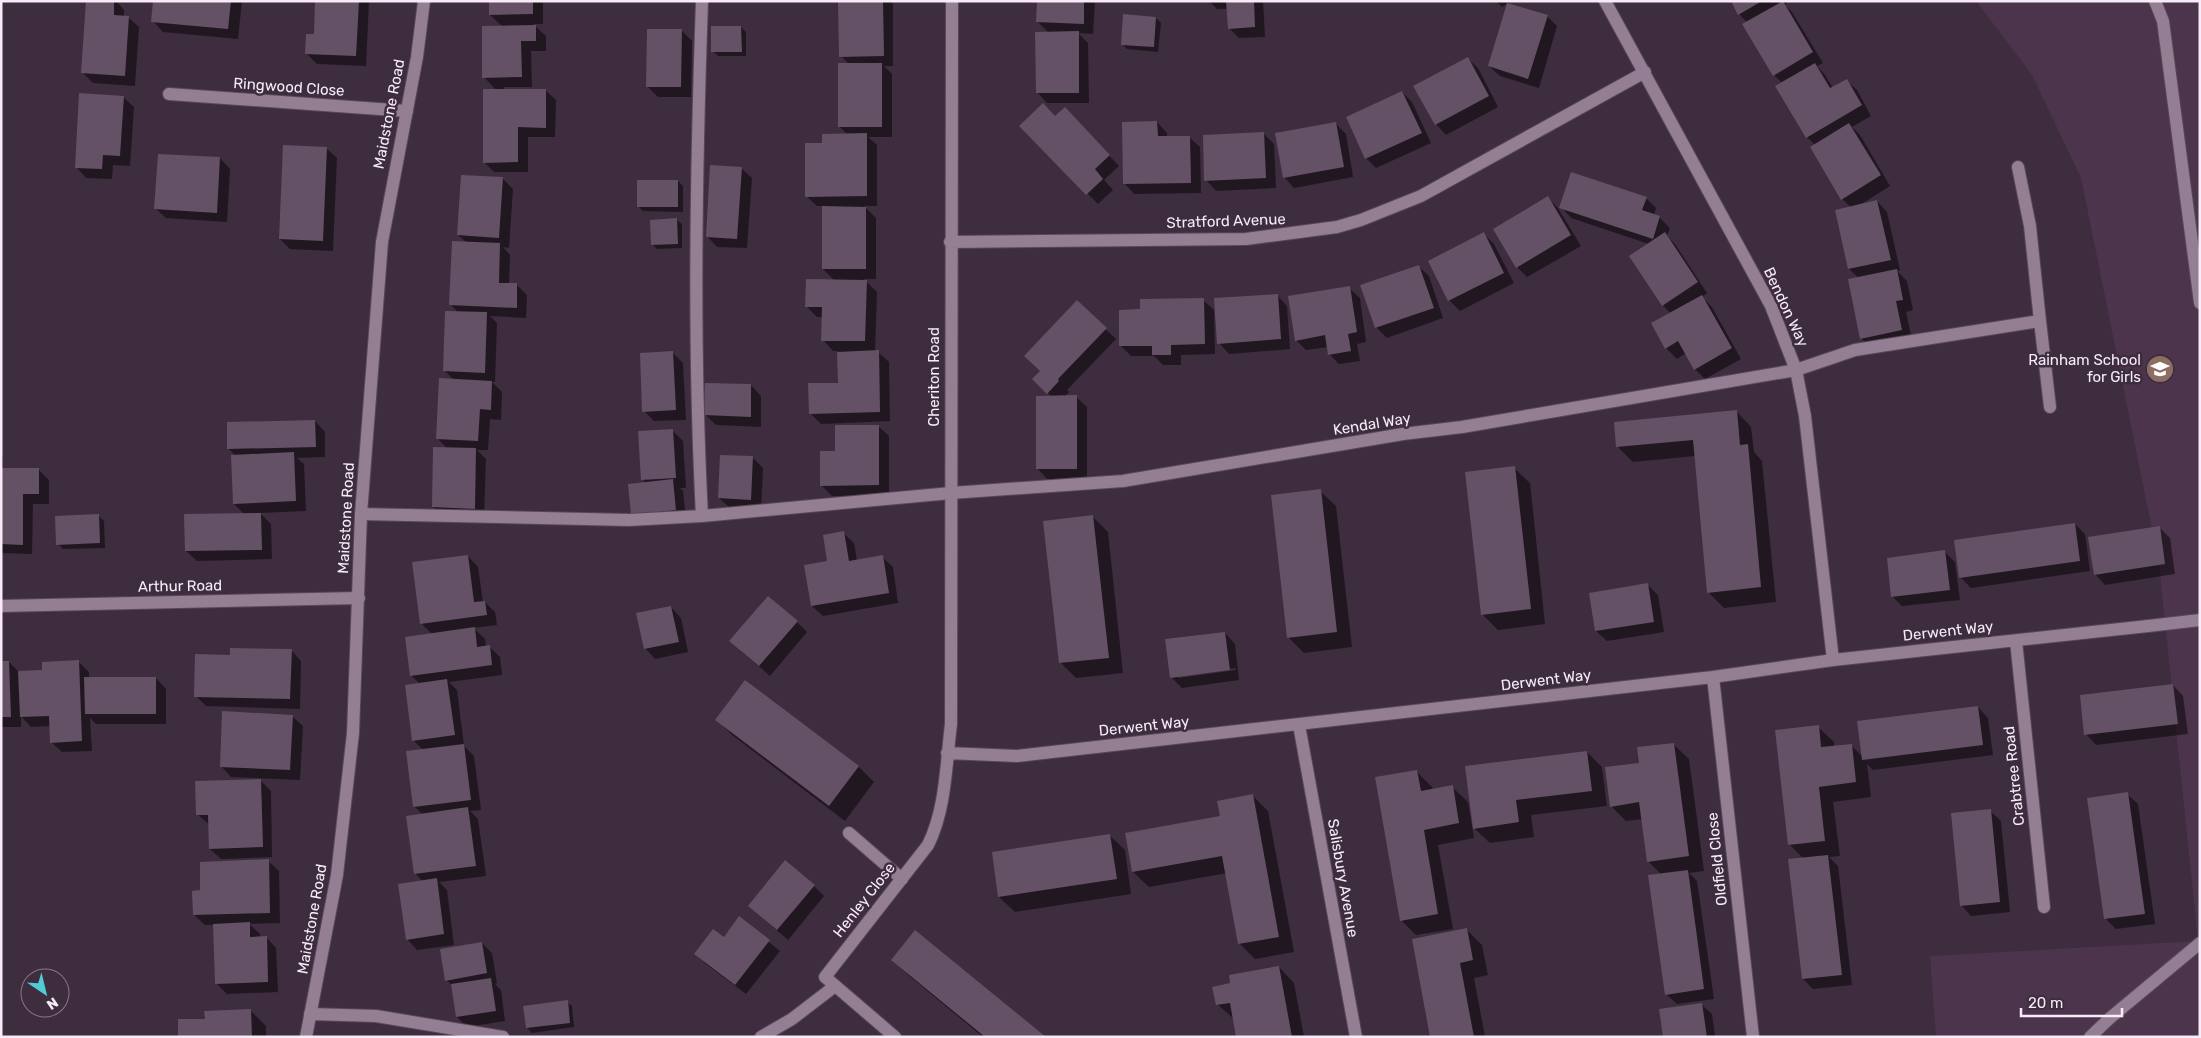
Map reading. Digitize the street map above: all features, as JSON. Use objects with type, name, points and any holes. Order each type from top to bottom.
[{"type":"street","name":"Maidstone Road","points":[[306,1037],[324,948],[342,840],[353,733],[361,514],[382,242],[386,212],[407,111],[424,1]]},
{"type":"street","points":[[702,1],[698,129],[697,394],[702,516]]},
{"type":"street","name":"Cheriton Road","points":[[947,753],[951,724],[950,242],[952,1]]},
{"type":"street","name":"Bendon Way","points":[[1605,1],[1771,306],[1796,370],[1805,416],[1833,660]]},
{"type":"street","points":[[2155,1],[2163,21],[2200,303]]},
{"type":"street","name":"Stratford Avenue","points":[[950,242],[1246,239],[1282,236],[1337,227],[1361,220],[1421,196],[1645,72]]},
{"type":"street","name":"Ringwood Close","points":[[169,94],[407,111]]},
{"type":"street","points":[[2018,167],[2030,226],[2050,408]]},
{"type":"street","name":"Kendal Way","points":[[361,514],[629,520],[702,516],[951,493],[1123,481],[1403,434],[1472,426],[1796,370],[1855,350],[2040,322]]},
{"type":"street","name":"Arthur Road","points":[[1,606],[359,598]]},
{"type":"street","name":"Derwent Way","points":[[947,753],[1017,756],[1713,677],[1833,660],[2200,620]]},
{"type":"street","name":"Crabtree Road","points":[[2016,641],[2044,907]]},
{"type":"street","name":"Oldfield Close","points":[[1713,677],[1752,1037]]},
{"type":"street","name":"Salisbury Avenue","points":[[1299,725],[1356,1037]]},
{"type":"street","name":"Henley Close","points":[[835,986],[824,977],[928,845],[935,831],[947,753]]},
{"type":"street","points":[[849,833],[902,879]]},
{"type":"street","points":[[2090,1037],[2200,943]]},
{"type":"street","points":[[761,1037],[792,1019],[835,986],[895,1037]]},
{"type":"street","points":[[310,1014],[376,1016],[503,1037]]},
{"type":"shaded area","name":"Rainham School for Girls","points":[[1976,1],[2200,1],[2200,1037],[1936,1037],[1930,956],[2198,941],[2159,564],[2081,178],[2032,75]]},
{"type":"building","points":[[86,1],[114,1],[114,15],[129,16],[125,76],[81,73]]},
{"type":"building","points":[[153,1],[231,1],[228,29],[151,22]]},
{"type":"building","points":[[315,1],[359,1],[356,56],[305,54],[306,34],[314,34]]},
{"type":"building","points":[[489,1],[533,1],[533,14],[489,15]]},
{"type":"building","points":[[838,1],[883,1],[884,56],[839,57]]},
{"type":"building","points":[[1037,1],[1084,1],[1084,24],[1036,22]]},
{"type":"building","points":[[1226,1],[1254,1],[1255,27],[1228,29]]},
{"type":"building","points":[[1731,1],[1762,1],[1738,15]]},
{"type":"building","points":[[1783,1],[1813,52],[1773,76],[1742,24]]},
{"type":"building","points":[[1507,3],[1548,15],[1528,79],[1488,66]]},
{"type":"building","points":[[1123,14],[1156,17],[1154,47],[1121,45]]},
{"type":"building","points":[[536,25],[536,41],[521,41],[522,77],[482,78],[482,26]]},
{"type":"building","points":[[711,26],[741,26],[742,52],[711,52]]},
{"type":"building","points":[[647,29],[682,29],[681,87],[646,87]]},
{"type":"building","points":[[1079,31],[1079,93],[1036,93],[1035,32]]},
{"type":"building","points":[[1468,57],[1489,96],[1435,125],[1413,86]]},
{"type":"building","points":[[838,63],[882,63],[882,127],[838,127]]},
{"type":"building","points":[[1815,63],[1830,88],[1847,79],[1862,105],[1806,138],[1775,86]]},
{"type":"building","points":[[483,89],[546,89],[546,128],[518,127],[518,162],[483,163]]},
{"type":"building","points":[[1402,91],[1422,133],[1365,159],[1346,117]]},
{"type":"building","points":[[79,93],[124,96],[120,156],[103,155],[102,169],[75,168]]},
{"type":"building","points":[[1043,103],[1055,116],[1065,107],[1110,155],[1095,169],[1103,179],[1086,195],[1019,126]]},
{"type":"building","points":[[1157,121],[1158,136],[1190,136],[1191,183],[1123,184],[1122,122]]},
{"type":"building","points":[[1336,122],[1344,167],[1283,178],[1275,133]]},
{"type":"building","points":[[1849,123],[1881,175],[1841,200],[1810,147]]},
{"type":"building","points":[[1264,132],[1266,178],[1204,181],[1203,135]]},
{"type":"building","points":[[867,133],[867,196],[805,197],[805,143],[822,143],[822,134]]},
{"type":"building","points":[[283,145],[327,147],[323,241],[279,239]]},
{"type":"building","points":[[158,154],[220,157],[217,213],[154,209]]},
{"type":"building","points":[[710,165],[742,167],[737,239],[706,237]]},
{"type":"building","points":[[1571,172],[1647,197],[1642,210],[1660,216],[1653,239],[1559,208]]},
{"type":"building","points":[[461,175],[503,177],[499,238],[457,235]]},
{"type":"building","points":[[637,180],[678,180],[678,207],[637,207]]},
{"type":"building","points":[[1548,196],[1571,235],[1516,268],[1493,229]]},
{"type":"building","points":[[1877,200],[1891,260],[1848,269],[1835,210]]},
{"type":"building","points":[[822,206],[866,207],[866,269],[822,269]]},
{"type":"building","points":[[677,218],[678,244],[651,245],[650,220]]},
{"type":"building","points":[[1484,232],[1504,273],[1448,301],[1428,261]]},
{"type":"building","points":[[1665,232],[1698,282],[1662,306],[1629,256]]},
{"type":"building","points":[[452,241],[500,243],[499,283],[517,283],[517,308],[449,305]]},
{"type":"building","points":[[1419,265],[1434,308],[1375,328],[1360,285]]},
{"type":"building","points":[[1897,269],[1903,300],[1896,301],[1902,330],[1860,339],[1848,279]]},
{"type":"building","points":[[806,279],[867,280],[865,341],[821,341],[822,307],[805,307]]},
{"type":"building","points":[[1350,286],[1357,332],[1348,334],[1351,351],[1328,355],[1325,335],[1295,341],[1288,296]]},
{"type":"building","points":[[1278,294],[1281,339],[1217,344],[1214,298]]},
{"type":"building","points":[[1702,295],[1732,348],[1694,370],[1678,341],[1665,349],[1651,323]]},
{"type":"building","points":[[1204,298],[1205,344],[1171,345],[1171,355],[1152,355],[1152,346],[1119,346],[1119,310],[1140,309],[1140,299]]},
{"type":"building","points":[[1077,300],[1107,328],[1058,379],[1059,381],[1047,394],[1032,379],[1040,371],[1024,356]]},
{"type":"building","points":[[445,311],[487,312],[485,373],[443,371]]},
{"type":"building","points":[[879,350],[880,412],[809,414],[808,383],[838,383],[837,352]]},
{"type":"building","points":[[673,351],[676,410],[642,412],[640,353]]},
{"type":"building","points":[[439,378],[492,381],[491,410],[480,409],[478,441],[436,439]]},
{"type":"building","points":[[705,383],[751,384],[751,417],[704,415]]},
{"type":"building","points":[[1077,395],[1077,469],[1036,469],[1036,396]]},
{"type":"building","points":[[1737,410],[1740,445],[1748,444],[1761,587],[1707,593],[1693,440],[1616,447],[1614,422]]},
{"type":"building","points":[[315,420],[316,447],[227,449],[227,422]]},
{"type":"building","points":[[835,425],[879,425],[879,485],[820,486],[820,451],[835,451]]},
{"type":"building","points":[[673,429],[676,478],[641,480],[638,431]]},
{"type":"building","points":[[433,447],[476,448],[475,509],[432,507]]},
{"type":"building","points":[[294,452],[296,501],[233,504],[231,455]]},
{"type":"building","points":[[720,455],[753,456],[751,500],[718,498]]},
{"type":"building","points":[[1515,466],[1531,609],[1481,615],[1465,472]]},
{"type":"building","points":[[1,468],[39,468],[39,494],[23,494],[23,545],[1,544]]},
{"type":"building","points":[[673,479],[676,510],[631,515],[628,484]]},
{"type":"building","points":[[1321,489],[1337,632],[1287,638],[1271,495]]},
{"type":"building","points":[[261,513],[262,550],[185,551],[184,514]]},
{"type":"building","points":[[99,514],[100,543],[56,545],[55,516]]},
{"type":"building","points":[[1093,515],[1109,658],[1059,663],[1043,521]]},
{"type":"building","points":[[2075,523],[2080,561],[1959,578],[1954,540]]},
{"type":"building","points":[[2160,526],[2165,564],[2094,575],[2088,537]]},
{"type":"building","points":[[844,531],[849,561],[883,555],[889,593],[811,606],[804,565],[827,561],[823,535]]},
{"type":"building","points":[[1945,550],[1950,590],[1891,597],[1887,558]]},
{"type":"building","points":[[468,555],[474,602],[485,601],[487,615],[420,624],[412,562]]},
{"type":"building","points":[[1648,583],[1654,622],[1595,631],[1589,593]]},
{"type":"building","points":[[768,596],[798,621],[759,666],[729,641]]},
{"type":"building","points":[[671,606],[679,642],[644,649],[636,613]]},
{"type":"building","points":[[475,627],[477,647],[490,645],[492,665],[410,676],[405,637]]},
{"type":"building","points":[[1225,632],[1230,670],[1170,678],[1165,639]]},
{"type":"building","points":[[230,648],[292,649],[290,699],[194,697],[195,654],[230,655]]},
{"type":"building","points":[[79,660],[82,741],[50,743],[49,716],[20,717],[18,671],[42,670],[42,662]]},
{"type":"building","points":[[1,661],[9,661],[11,717],[1,717]]},
{"type":"building","points":[[84,677],[156,677],[156,714],[85,714]]},
{"type":"building","points":[[447,679],[455,735],[412,741],[405,685]]},
{"type":"building","points":[[745,680],[859,766],[829,806],[715,720]]},
{"type":"building","points":[[2173,684],[2178,724],[2084,735],[2080,695]]},
{"type":"building","points":[[1978,706],[1983,745],[1862,760],[1857,721]]},
{"type":"building","points":[[222,711],[293,715],[290,770],[220,767]]},
{"type":"building","points":[[1819,725],[1821,747],[1852,744],[1856,782],[1819,787],[1825,841],[1788,845],[1775,730]]},
{"type":"building","points":[[1674,743],[1689,856],[1647,862],[1639,802],[1610,807],[1605,767],[1639,763],[1637,747]]},
{"type":"building","points":[[464,744],[471,800],[413,807],[406,751]]},
{"type":"building","points":[[1587,751],[1592,791],[1516,800],[1519,822],[1473,829],[1465,766]]},
{"type":"building","points":[[1417,770],[1421,791],[1453,785],[1459,823],[1424,830],[1438,914],[1400,921],[1375,777]]},
{"type":"building","points":[[261,779],[263,847],[209,849],[208,815],[196,815],[195,781]]},
{"type":"building","points":[[2128,792],[2145,914],[2104,919],[2087,798]]},
{"type":"building","points":[[1253,794],[1279,937],[1238,944],[1222,856],[1132,872],[1125,833],[1220,816],[1217,801]]},
{"type":"building","points":[[468,807],[476,866],[414,874],[406,816]]},
{"type":"building","points":[[1991,809],[2000,902],[1960,906],[1951,813]]},
{"type":"building","points":[[1110,834],[1117,879],[998,897],[992,852]]},
{"type":"building","points":[[1828,855],[1842,975],[1802,979],[1788,859]]},
{"type":"building","points":[[269,859],[270,913],[193,915],[192,891],[200,890],[200,862]]},
{"type":"building","points":[[785,860],[815,885],[777,930],[748,906]]},
{"type":"building","points":[[1688,870],[1704,989],[1665,995],[1648,875]]},
{"type":"building","points":[[437,878],[444,934],[406,940],[398,884]]},
{"type":"building","points":[[739,916],[770,940],[735,985],[694,954],[713,929],[724,937]]},
{"type":"building","points":[[250,922],[250,937],[267,936],[268,982],[215,984],[213,924]]},
{"type":"building","points":[[1467,928],[1473,960],[1460,963],[1474,1037],[1430,1037],[1412,939]]},
{"type":"building","points":[[915,930],[1046,1037],[985,1037],[891,960]]},
{"type":"building","points":[[482,942],[487,973],[445,981],[440,949]]},
{"type":"building","points":[[1279,966],[1292,1037],[1236,1037],[1230,1003],[1216,1005],[1212,987],[1230,983],[1229,975]]},
{"type":"building","points":[[491,978],[496,1011],[456,1017],[451,984]]},
{"type":"building","points":[[568,1000],[570,1023],[526,1028],[523,1006]]},
{"type":"building","points":[[1702,1003],[1707,1037],[1663,1037],[1659,1009]]},
{"type":"building","points":[[251,1009],[252,1037],[178,1037],[178,1019],[205,1019],[204,1011]]},
{"type":"place","name":"Rainham School for Girls","points":[[2160,369]]}]
